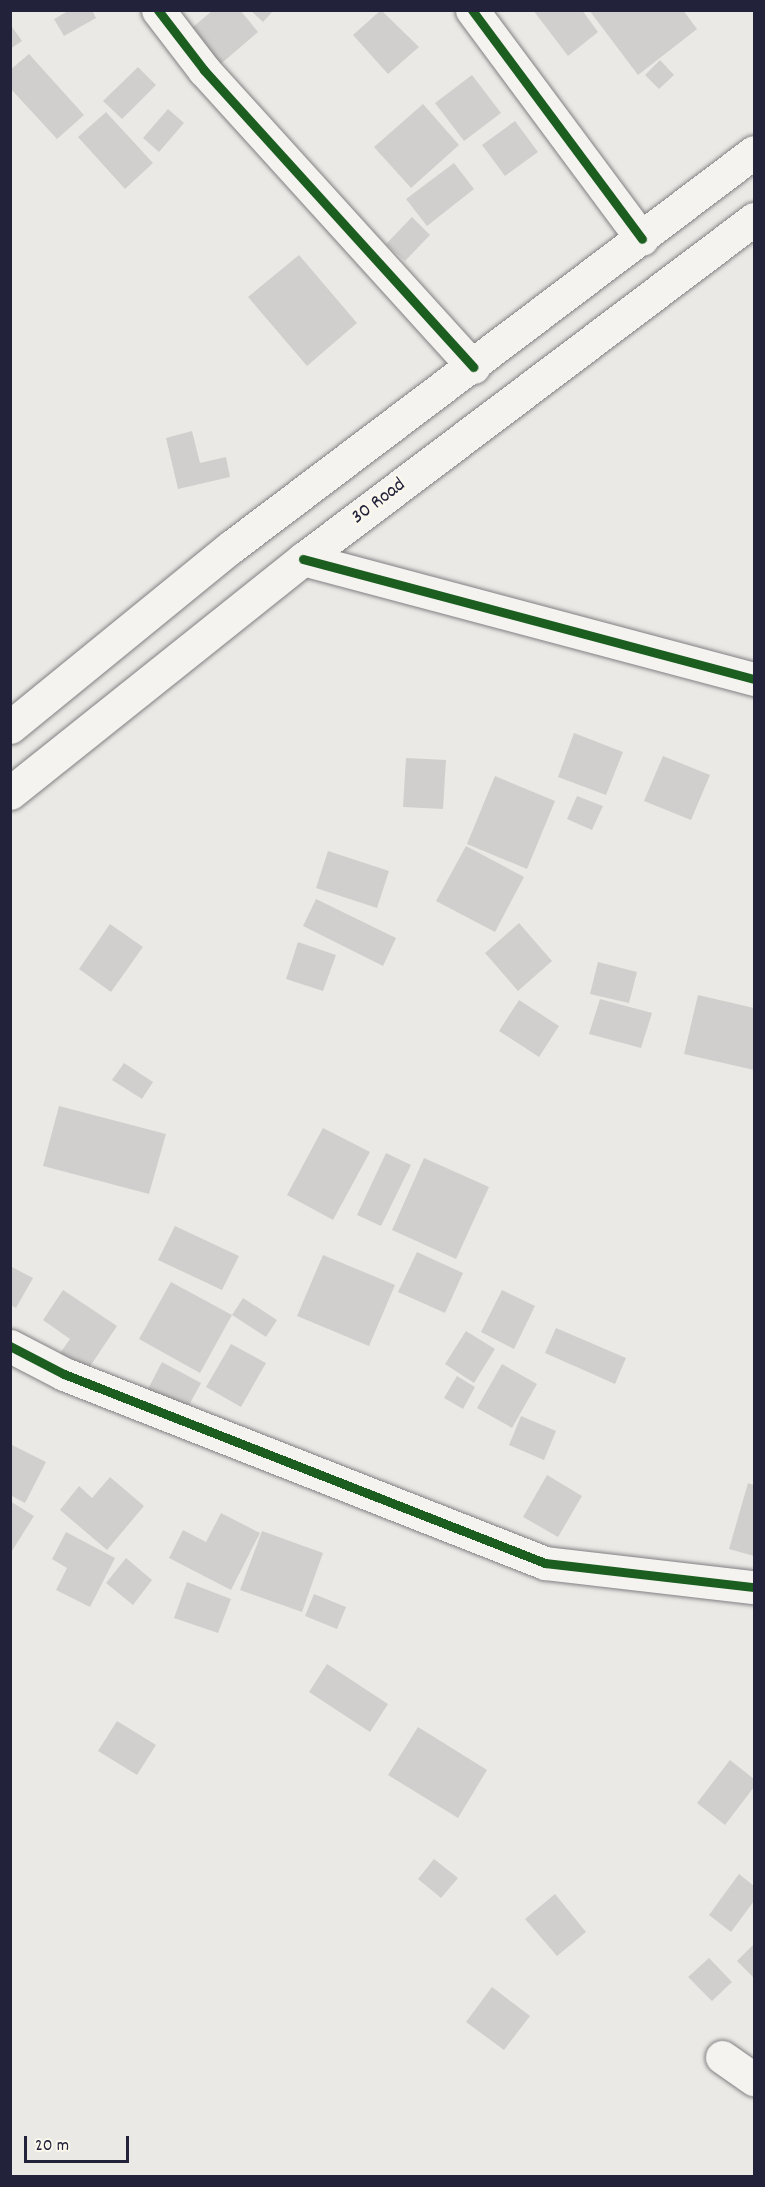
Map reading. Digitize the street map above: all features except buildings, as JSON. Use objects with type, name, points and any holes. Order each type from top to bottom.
[{"type":"street","points":[[158,10],[204,70],[473,367]]},
{"type":"street","points":[[472,10],[642,239]]},
{"type":"street","points":[[10,727],[231,548],[754,152]]},
{"type":"street","name":"30 Road","points":[[10,793],[303,559],[754,219]]},
{"type":"street","points":[[303,559],[754,679]]},
{"type":"street","points":[[10,1346],[64,1374],[545,1563],[754,1587]]},
{"type":"street","points":[[722,2057],[754,2079]]},
{"type":"cycle path","points":[[158,10],[204,70],[473,367]]},
{"type":"cycle path","points":[[472,10],[642,239]]},
{"type":"cycle path","points":[[303,559],[754,679]]},
{"type":"cycle path","points":[[10,1346],[64,1374],[545,1563],[754,1587]]}]
